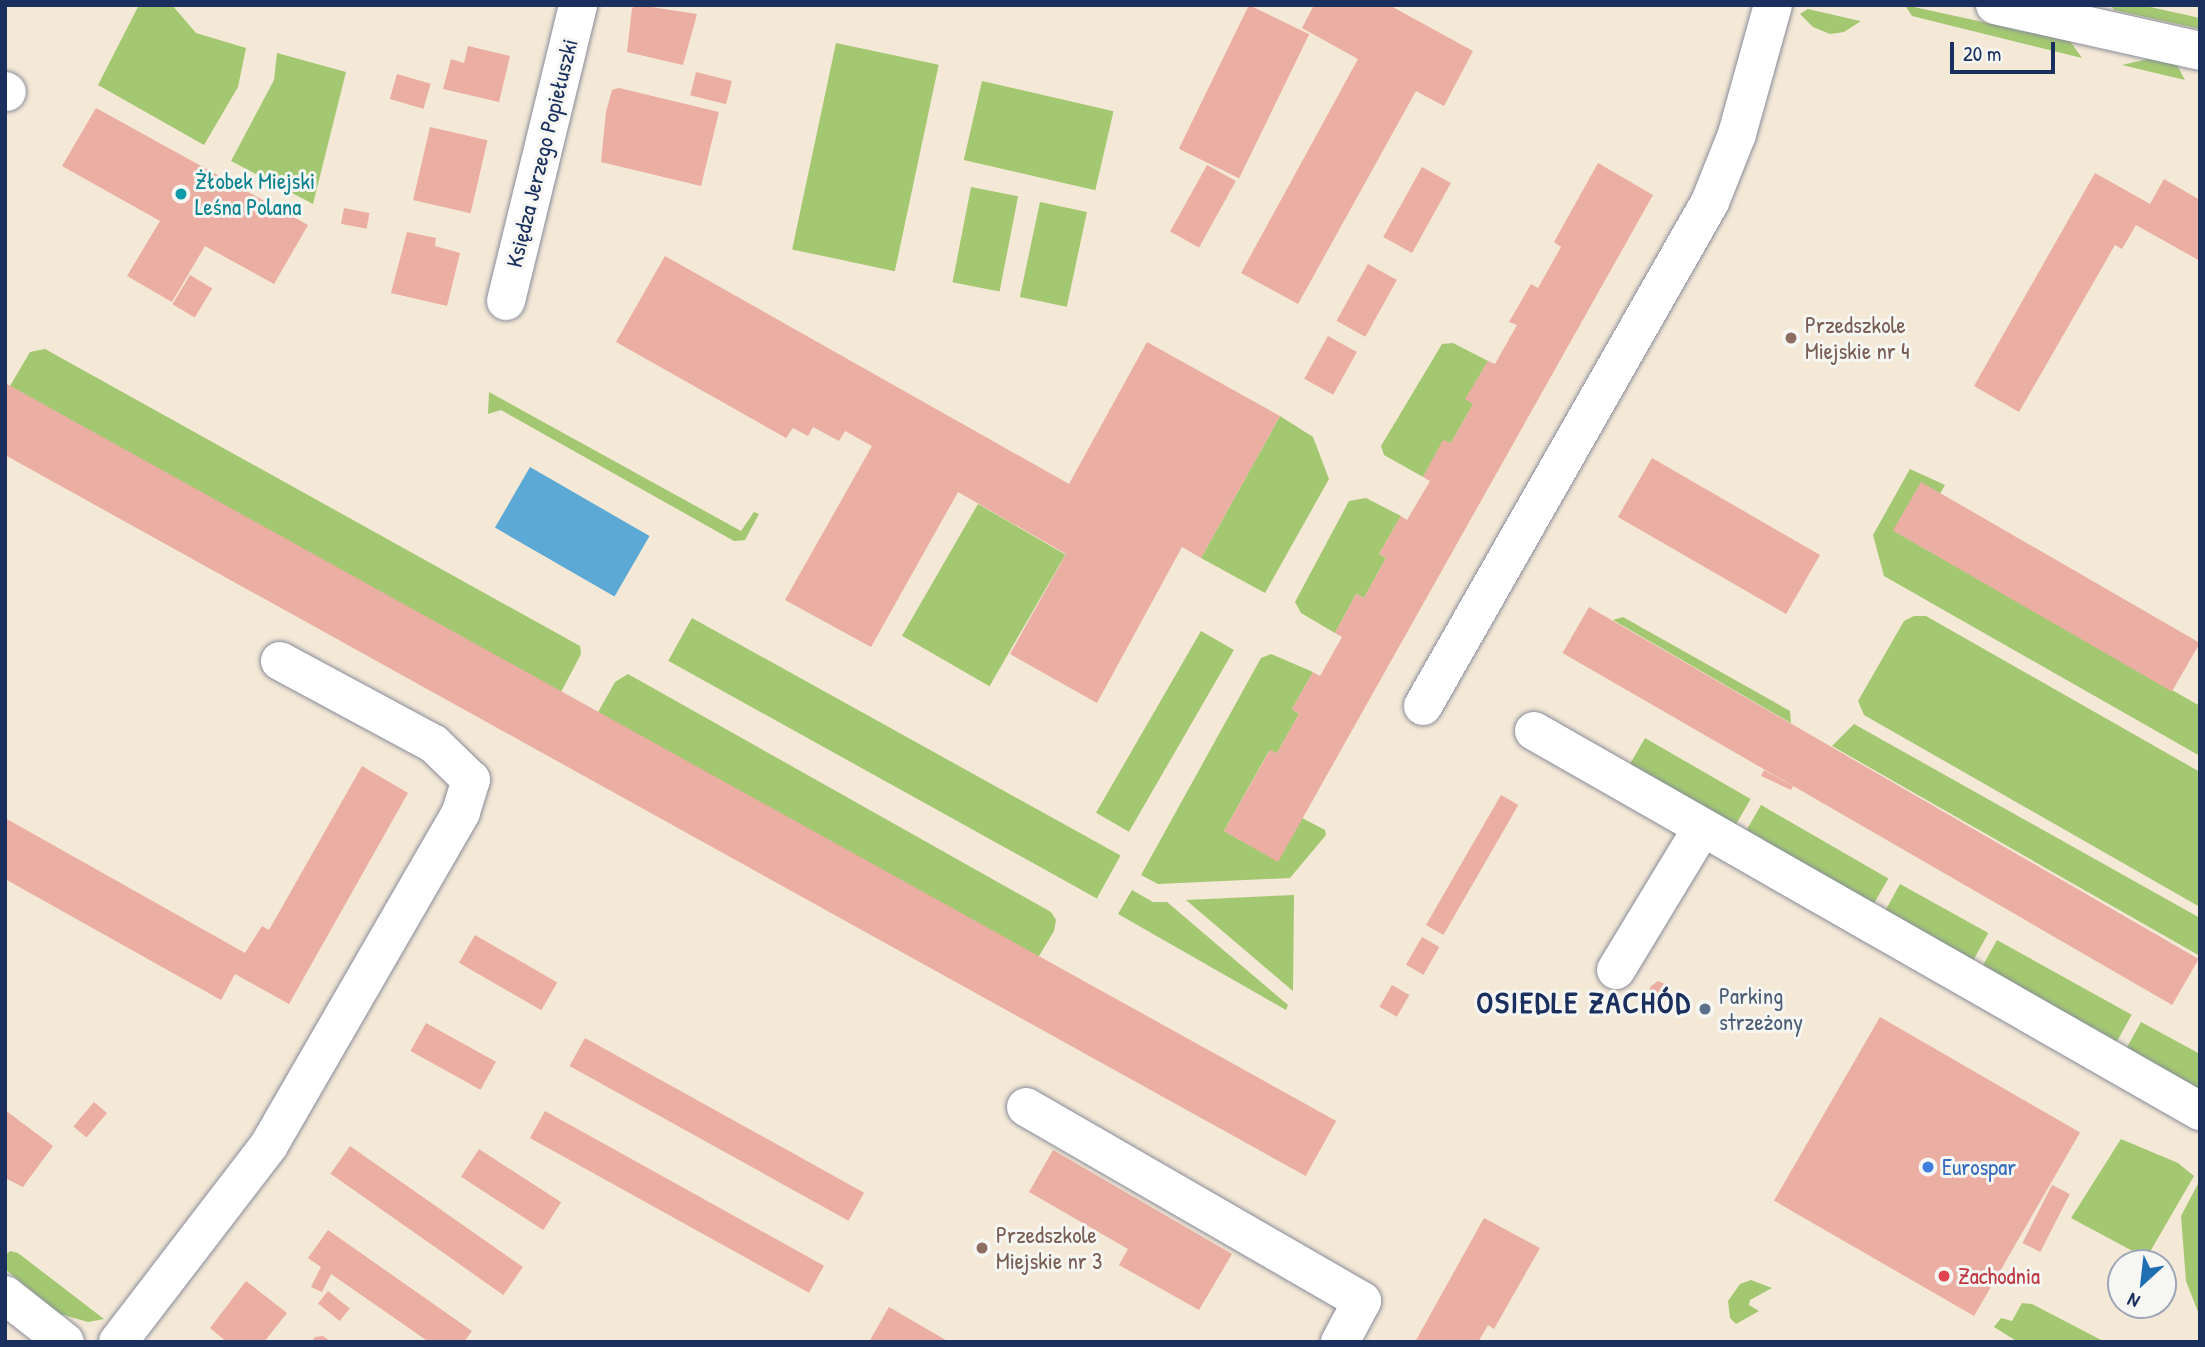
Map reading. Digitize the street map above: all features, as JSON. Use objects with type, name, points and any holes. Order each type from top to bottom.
[{"type":"street","name":"Księdza Jerzego Popiełuszki","points":[[506,301],[578,5]]},
{"type":"street","points":[[1423,706],[1710,202],[1738,134],[1773,5]]},
{"type":"street","points":[[1995,5],[2200,51]]},
{"type":"street","points":[[118,1342],[269,1145],[461,812],[471,780],[434,744],[280,661]]},
{"type":"street","points":[[1534,731],[2200,1111]]},
{"type":"street","points":[[1616,970],[1702,828]]},
{"type":"street","points":[[1026,1107],[1363,1301],[1340,1342]]},
{"type":"street","points":[[5,1295],[65,1342]]},
{"type":"green space","points":[[139,5],[172,5],[196,33],[246,48],[238,87],[204,145],[98,85]]},
{"type":"green space","points":[[1905,5],[2070,41],[2082,58],[1912,16]]},
{"type":"green space","points":[[2111,5],[2141,5],[2200,18],[2200,29],[2114,10]]},
{"type":"green space","points":[[1808,9],[1861,21],[1844,32],[1830,34],[1813,27],[1800,14]]},
{"type":"green space","points":[[836,43],[939,65],[895,271],[792,249]]},
{"type":"green space","points":[[277,53],[346,72],[313,204],[231,161],[274,80]]},
{"type":"green space","points":[[2148,59],[2177,65],[2185,80],[2122,65]]},
{"type":"green space","points":[[982,81],[1114,111],[1095,190],[964,160]]},
{"type":"green space","points":[[971,187],[1018,196],[1000,291],[952,282]]},
{"type":"green space","points":[[1040,202],[1087,212],[1067,307],[1020,297]]},
{"type":"green space","points":[[1453,343],[1488,361],[1466,399],[1473,404],[1451,443],[1443,441],[1423,477],[1384,455],[1381,446],[1442,344]]},
{"type":"green space","points":[[45,349],[580,646],[581,654],[560,694],[10,386],[30,352]]},
{"type":"green space","points":[[489,392],[741,531],[754,512],[759,514],[745,540],[734,541],[501,410],[488,414]]},
{"type":"green space","points":[[1280,416],[1313,437],[1329,479],[1265,593],[1201,558]]},
{"type":"green space","points":[[1910,469],[1945,485],[1940,494],[1921,483],[1894,531],[2200,706],[2200,756],[1884,576],[1873,535]]},
{"type":"green space","points":[[1366,498],[1401,516],[1379,554],[1386,558],[1364,598],[1356,594],[1335,633],[1301,613],[1295,602],[1349,501]]},
{"type":"green space","points":[[978,504],[1065,554],[989,686],[902,636]]},
{"type":"green space","points":[[1914,616],[1926,616],[2200,772],[2200,907],[1864,715],[1858,701],[1904,621]]},
{"type":"green space","points":[[1623,617],[1790,711],[1791,723],[1613,620]]},
{"type":"green space","points":[[692,618],[1121,856],[1097,898],[668,661]]},
{"type":"green space","points":[[1201,631],[1234,650],[1129,832],[1096,813]]},
{"type":"green space","points":[[1271,654],[1313,672],[1292,709],[1299,714],[1277,753],[1269,751],[1224,831],[1278,861],[1302,818],[1325,830],[1326,835],[1290,878],[1158,884],[1141,875],[1261,658]]},
{"type":"green space","points":[[628,674],[1051,912],[1056,920],[1054,931],[1036,961],[597,714],[615,682]]},
{"type":"green space","points":[[1854,724],[2200,918],[2200,956],[1832,746]]},
{"type":"green space","points":[[1645,738],[1751,799],[1734,828],[1628,767]]},
{"type":"green space","points":[[1761,805],[1888,878],[1872,906],[1745,833]]},
{"type":"green space","points":[[1900,884],[1988,933],[1973,961],[1884,912]]},
{"type":"green space","points":[[1132,890],[1153,902],[1167,902],[1288,1005],[1286,1010],[1118,914]]},
{"type":"green space","points":[[1294,895],[1293,991],[1186,900]]},
{"type":"green space","points":[[1997,940],[2132,1015],[2116,1043],[1981,968]]},
{"type":"green space","points":[[2141,1022],[2200,1054],[2200,1091],[2126,1049]]},
{"type":"green space","points":[[2121,1139],[2178,1163],[2194,1176],[2152,1249],[2129,1249],[2071,1218]]},
{"type":"green space","points":[[2200,1180],[2200,1317],[2186,1281],[2181,1216]]},
{"type":"green space","points":[[10,1251],[18,1253],[104,1319],[88,1322],[60,1314],[5,1269],[5,1255]]},
{"type":"green space","points":[[1751,1280],[1772,1288],[1750,1300],[1749,1305],[1759,1311],[1736,1324],[1730,1318],[1728,1301],[1740,1284]]},
{"type":"green space","points":[[2022,1303],[2032,1304],[2105,1342],[2018,1342],[1994,1327],[2001,1318],[2012,1321]]},
{"type":"water","points":[[530,467],[650,536],[615,597],[495,528]]},
{"type":"building","points":[[638,5],[697,14],[683,65],[627,52],[632,8]]},
{"type":"building","points":[[1249,5],[1309,34],[1239,178],[1179,149]]},
{"type":"building","points":[[1314,5],[1389,5],[1473,51],[1444,106],[1416,91],[1298,304],[1241,273],[1358,59],[1302,28]]},
{"type":"building","points":[[468,46],[510,56],[499,102],[443,89],[451,59],[464,63]]},
{"type":"building","points":[[696,72],[732,81],[726,104],[690,95]]},
{"type":"building","points":[[397,74],[431,84],[423,109],[390,99]]},
{"type":"building","points":[[619,88],[719,112],[701,186],[601,162],[606,112],[612,90]]},
{"type":"building","name":"Żłobek Miejski Leśna Polana","points":[[96,108],[308,225],[274,284],[205,246],[172,302],[127,276],[160,221],[62,166]]},
{"type":"building","points":[[430,127],[487,140],[471,213],[413,200]]},
{"type":"building","points":[[1598,163],[1653,195],[1278,862],[1224,831],[1270,750],[1277,753],[1299,714],[1292,709],[1313,672],[1320,676],[1342,637],[1335,633],[1356,594],[1364,598],[1386,558],[1379,554],[1401,516],[1407,520],[1430,481],[1423,477],[1443,440],[1451,443],[1473,404],[1465,399],[1488,361],[1495,364],[1517,325],[1509,322],[1531,284],[1538,288],[1561,247],[1554,242]]},
{"type":"building","points":[[1207,165],[1236,181],[1199,247],[1170,231]]},
{"type":"building","points":[[1422,167],[1451,183],[1412,253],[1383,237]]},
{"type":"building","points":[[2095,173],[2150,204],[2164,179],[2200,200],[2200,261],[2136,225],[2122,249],[2115,245],[2019,412],[1974,386]]},
{"type":"building","points":[[344,208],[370,213],[366,229],[341,224]]},
{"type":"building","points":[[407,232],[436,238],[435,246],[460,253],[447,306],[391,293]]},
{"type":"building","points":[[665,256],[1069,484],[1147,342],[1280,416],[1201,558],[1182,547],[1097,703],[1010,654],[1066,554],[958,492],[871,647],[785,600],[872,446],[845,431],[839,441],[813,427],[808,436],[793,428],[786,438],[616,342]]},
{"type":"building","points":[[1368,264],[1397,280],[1365,337],[1336,321]]},
{"type":"building","points":[[190,275],[212,288],[195,318],[172,304]]},
{"type":"building","points":[[1328,336],[1357,352],[1333,395],[1304,379]]},
{"type":"building","points":[[5,383],[1336,1121],[1306,1176],[5,455]]},
{"type":"building","points":[[1652,458],[1820,555],[1786,614],[1618,517]]},
{"type":"building","points":[[1921,482],[2200,643],[2172,691],[1893,530]]},
{"type":"building","points":[[1589,607],[2199,959],[2172,1005],[1562,653]]},
{"type":"building","points":[[362,766],[408,793],[289,1004],[235,974],[221,1000],[5,879],[5,818],[245,953],[262,926],[269,930]]},
{"type":"building","points":[[1764,770],[1793,786],[1791,790],[1761,776]]},
{"type":"building","points":[[1501,795],[1518,805],[1443,935],[1426,925]]},
{"type":"building","points":[[475,935],[557,982],[541,1010],[459,963]]},
{"type":"building","points":[[1422,937],[1439,947],[1423,975],[1406,965]]},
{"type":"building","points":[[1658,981],[1667,985],[1668,996],[1659,1001],[1651,997],[1650,987]]},
{"type":"building","points":[[1392,985],[1409,995],[1397,1017],[1380,1007]]},
{"type":"building","name":"Eurospar","points":[[1880,1017],[2080,1132],[1974,1316],[1774,1201]]},
{"type":"building","points":[[426,1023],[496,1062],[480,1090],[410,1051]]},
{"type":"building","points":[[585,1038],[864,1193],[848,1221],[569,1066]]},
{"type":"building","points":[[94,1102],[107,1113],[86,1137],[73,1127]]},
{"type":"building","points":[[5,1110],[53,1146],[23,1187],[5,1178]]},
{"type":"building","points":[[545,1111],[824,1266],[809,1293],[530,1138]]},
{"type":"building","points":[[350,1146],[523,1267],[503,1295],[330,1174]]},
{"type":"building","points":[[479,1149],[561,1202],[543,1230],[461,1177]]},
{"type":"building","points":[[1053,1150],[1232,1254],[1199,1310],[1119,1265],[1128,1249],[1029,1192]]},
{"type":"building","points":[[2052,1185],[2070,1194],[2040,1252],[2022,1243]]},
{"type":"building","points":[[1484,1218],[1540,1248],[1494,1329],[1488,1325],[1478,1342],[1415,1342]]},
{"type":"building","points":[[328,1230],[472,1331],[464,1342],[429,1342],[331,1274],[322,1292],[311,1287],[321,1267],[308,1258]]},
{"type":"building","points":[[246,1281],[287,1313],[264,1342],[227,1342],[210,1328]]},
{"type":"building","points":[[328,1291],[350,1309],[340,1321],[318,1303]]},
{"type":"building","points":[[889,1307],[949,1342],[869,1342]]},
{"type":"building","points":[[323,1336],[331,1342],[311,1342],[315,1337]]},
{"type":"place","name":"Żłobek Miejski Leśna Polana","points":[[181,194]]},
{"type":"place","name":"Przedszkole Miejskie nr 4","points":[[1791,338]]},
{"type":"place","name":"Parking strzeżony","points":[[1705,1009]]},
{"type":"place","name":"Eurospar","points":[[1928,1167]]},
{"type":"place","name":"Przedszkole Miejskie nr 3","points":[[982,1248]]},
{"type":"place","name":"Zachodnia","points":[[1944,1276]]},
{"type":"district","name":"OSIEDLE ZACHÓD","points":[[1584,1002]]}]
